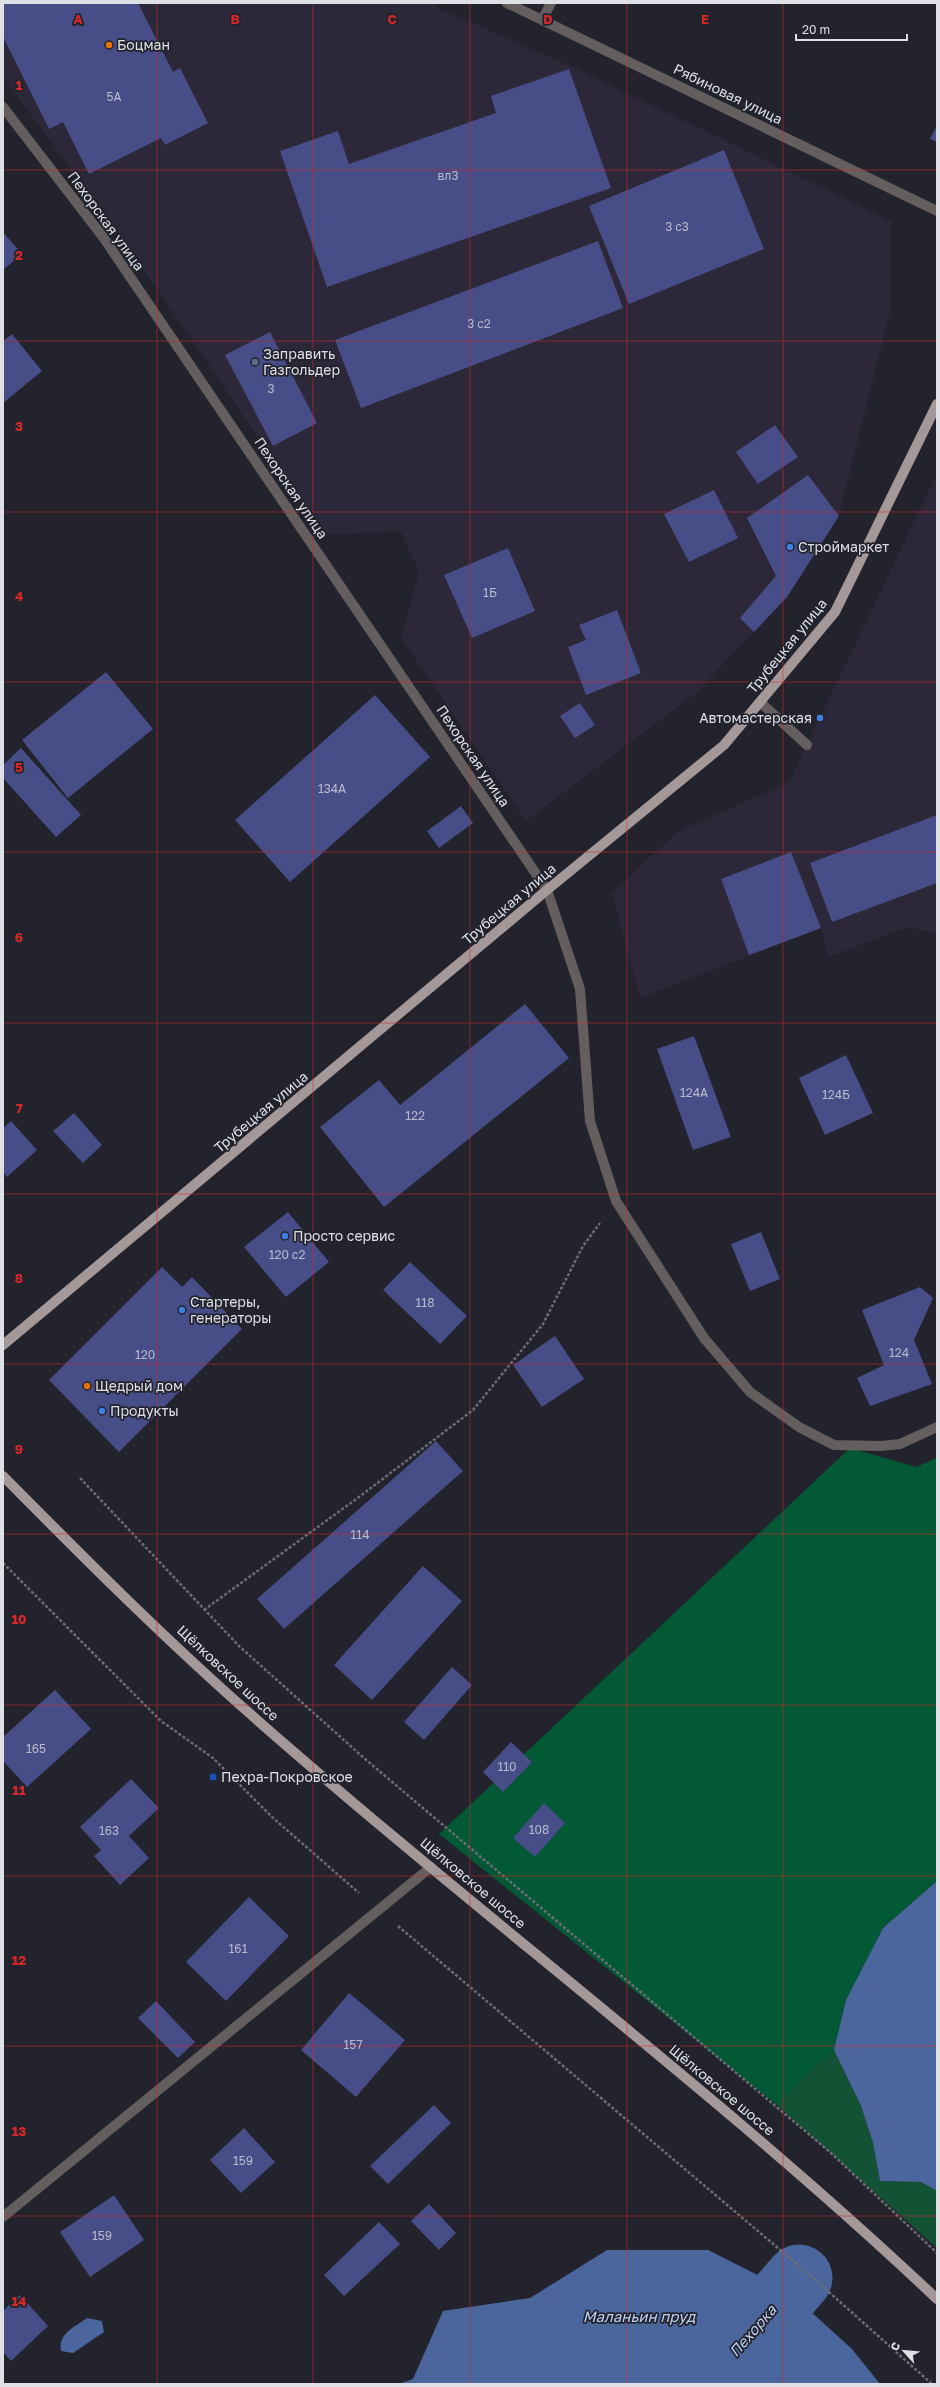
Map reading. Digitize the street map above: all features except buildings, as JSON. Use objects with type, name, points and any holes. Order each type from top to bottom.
[{"type":"main road","name":"Трубецкая улица","points":[[3,1345],[547,890],[724,745],[835,612],[937,404]]},
{"type":"main road","name":"Щёлковское шоссе","points":[[3,1476],[52,1526],[255,1719],[775,2153],[937,2299]]},
{"type":"street","name":"Рябиновая улица","points":[[507,3],[937,211]]},
{"type":"street","points":[[542,20],[551,3]]},
{"type":"street","name":"Пехорская улица","points":[[3,107],[103,237],[547,890],[580,989],[590,1121],[616,1201],[704,1338],[750,1392],[792,1422],[834,1444],[873,1446],[900,1444],[937,1427]]},
{"type":"street","points":[[760,702],[807,745]]},
{"type":"street","points":[[3,2217],[431,1867]]},
{"type":"path","points":[[204,1610],[357,1498],[473,1410],[543,1324],[583,1246],[616,1201]]},
{"type":"path","points":[[80,1478],[239,1646],[365,1759],[831,2153],[937,2253]]},
{"type":"path","points":[[3,1563],[161,1721],[213,1758],[272,1817],[378,1910],[812,2276],[932,2384]]},
{"type":"shaded area","points":[[3,3],[434,3],[438,8],[575,68],[891,221],[891,308],[839,516],[787,597],[696,693],[526,821],[401,638],[419,572],[401,531],[325,535],[129,248],[3,77]]},
{"type":"shaded area","points":[[937,474],[937,934],[908,927],[828,957],[821,928],[640,998],[612,893],[676,833],[789,782]]},
{"type":"green space","points":[[850,1448],[916,1467],[937,1458],[937,1881],[883,1928],[846,2000],[834,2050],[777,2105],[439,1834]]},
{"type":"green space","points":[[834,2050],[861,2106],[873,2143],[880,2181],[921,2182],[937,2191],[937,2248],[777,2105]]},
{"type":"water","points":[[937,1881],[937,2191],[921,2182],[880,2181],[873,2143],[861,2106],[834,2050],[846,2000],[883,1928]]},
{"type":"water","name":"Маланьин пруд","points":[[607,2250],[708,2250],[787,2290],[852,2349],[880,2384],[399,2384],[413,2379],[443,2311],[530,2298]]},
{"type":"water","points":[[87,2318],[102,2321],[104,2332],[73,2353],[61,2351],[62,2340],[68,2331]]},
{"type":"waterway","name":"Пехорка","points":[[707,2384],[799,2278]]},
{"type":"place","name":"Боцман","points":[[109,45]]},
{"type":"place","name":"Заправить Газгольдер","points":[[255,362]]},
{"type":"place","name":"Строймаркет","points":[[790,547]]},
{"type":"place","name":"Автомастерская","points":[[820,718]]},
{"type":"place","name":"Просто сервис","points":[[285,1236]]},
{"type":"place","name":"Стартеры, генераторы","points":[[182,1310]]},
{"type":"place","name":"Щедрый дом","points":[[87,1386]]},
{"type":"place","name":"Продукты","points":[[102,1411]]},
{"type":"place","name":"Пехра-Покровское","points":[[213,1777]]}]
